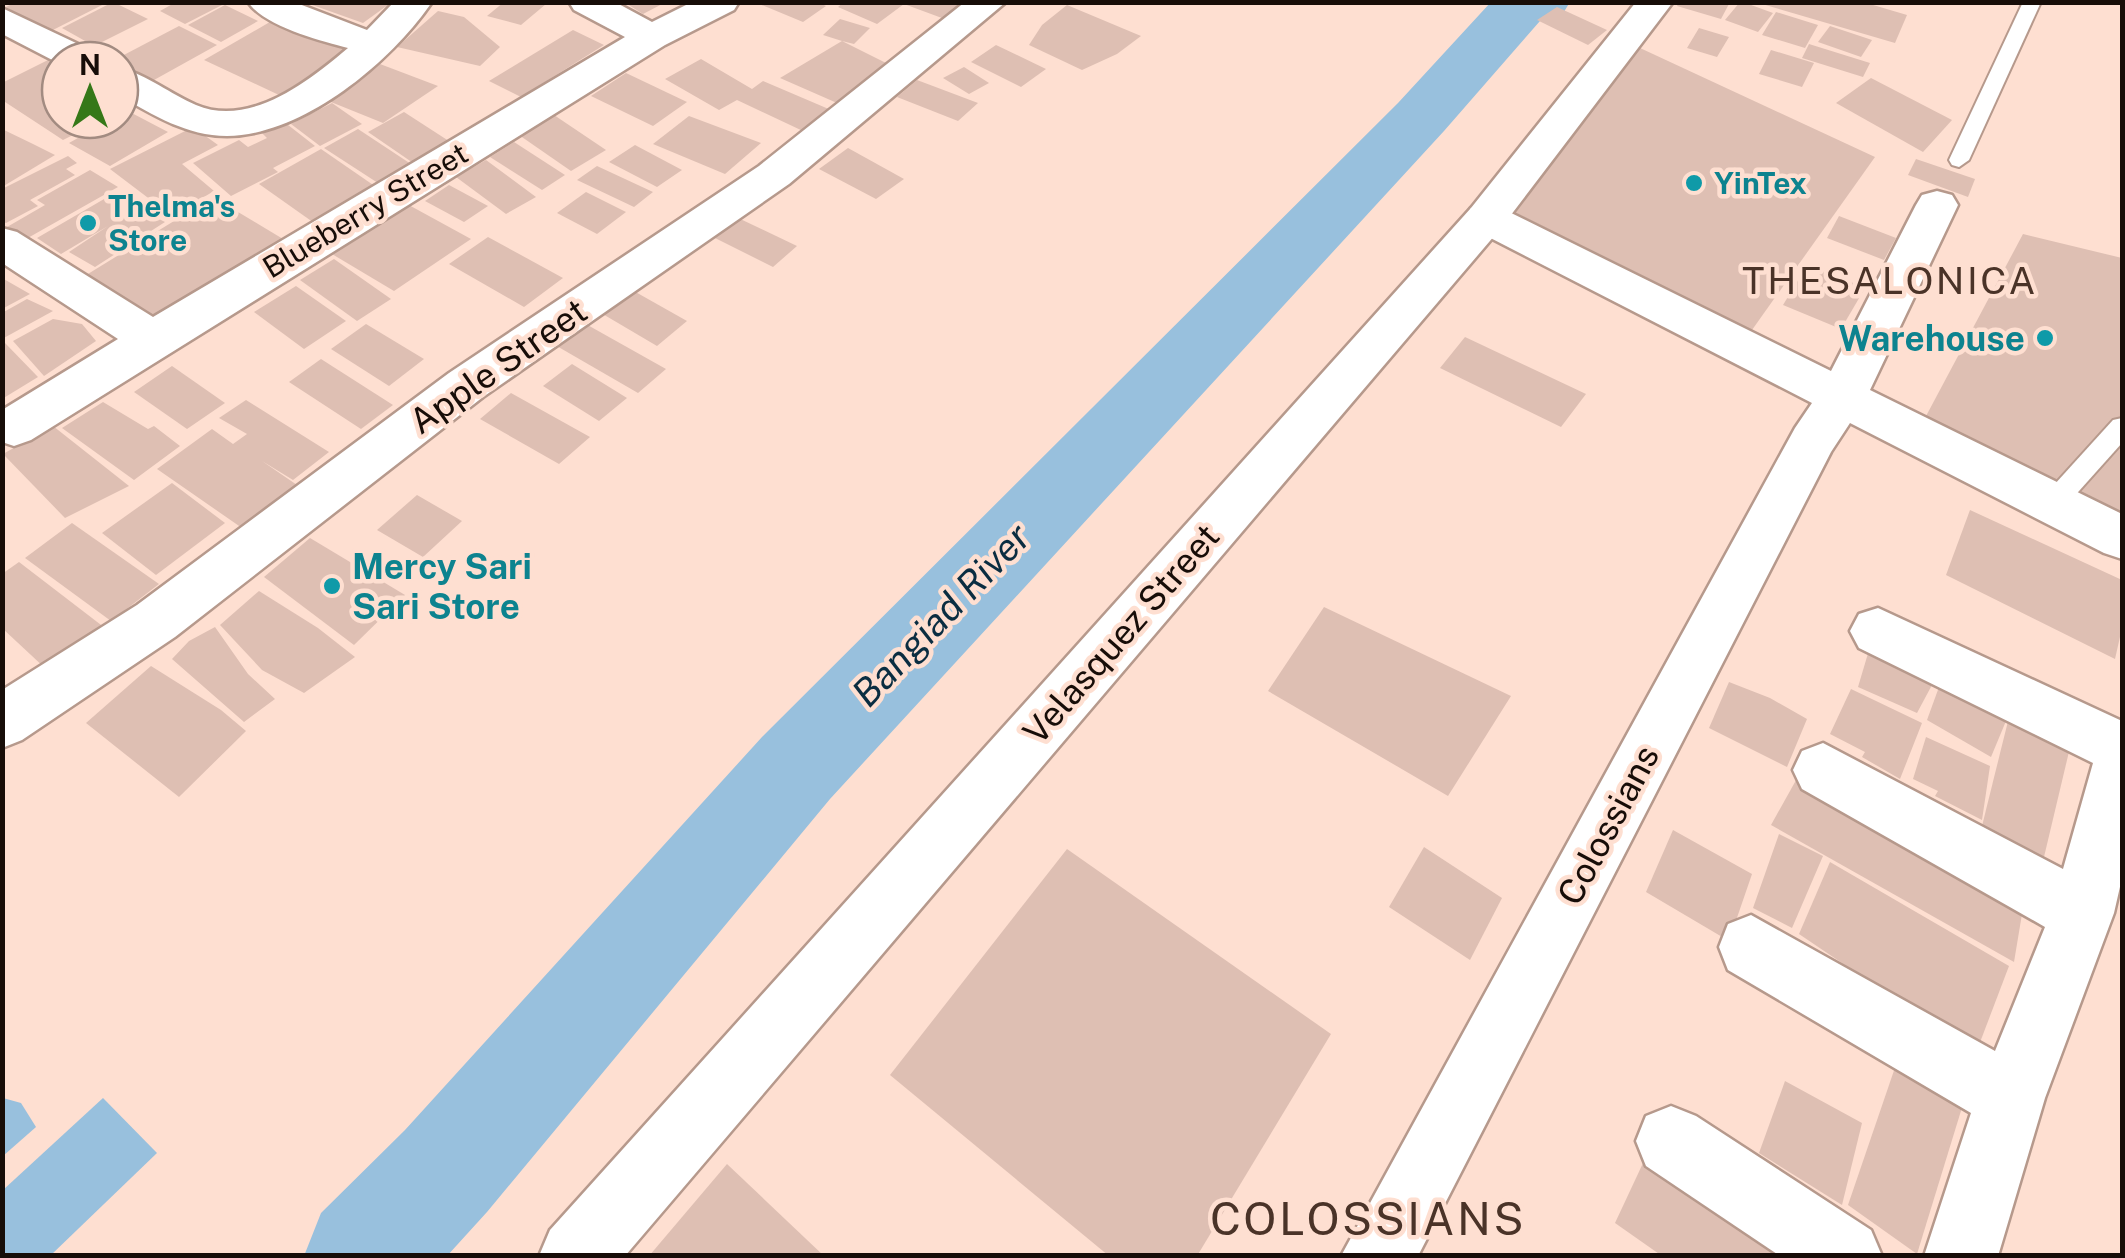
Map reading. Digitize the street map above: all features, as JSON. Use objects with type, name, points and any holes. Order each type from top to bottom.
[{"type":"street","points":[[266,2],[310,26],[344,38],[379,43]]},
{"type":"street","points":[[140,90],[196,119],[231,123],[266,115],[298,102],[348,70],[379,43],[414,2]]},
{"type":"street","points":[[587,2],[652,37]]},
{"type":"street","name":"Blueberry Street","points":[[14,427],[153,338],[652,37],[721,2]]},
{"type":"street","name":"Apple Street","points":[[2,722],[156,621],[466,385],[774,174],[988,2]]},
{"type":"street","name":"Velasquez Street","points":[[576,1256],[1486,218],[1654,2]]},
{"type":"street","points":[[2,19],[43,40]]},
{"type":"street","points":[[1842,397],[1937,205]]},
{"type":"street","points":[[1486,218],[2122,538]]},
{"type":"street","points":[[2,242],[153,338]]},
{"type":"street","name":"Colossians","points":[[1378,1256],[1812,441],[1842,397]]},
{"type":"street","points":[[1878,631],[2122,749]]},
{"type":"street","points":[[1961,1256],[2011,1098],[2082,913],[2122,764]]},
{"type":"street","points":[[1823,770],[2082,913]]},
{"type":"street","points":[[1751,948],[2011,1098]]},
{"type":"street","points":[[1670,1140],[1845,1256]]},
{"type":"lane","points":[[1959,160],[2032,2]]},
{"type":"lane","points":[[2053,504],[2122,427]]},
{"type":"water","points":[[3,1098],[21,1103],[36,1127],[3,1156]]},
{"type":"water","points":[[103,1098],[157,1153],[51,1255],[3,1255],[3,1190]]},
{"type":"building","points":[[16,2],[108,2],[49,32],[6,7]]},
{"type":"building","points":[[113,2],[148,19],[106,40],[83,40],[62,28]]},
{"type":"building","points":[[176,2],[222,5],[185,24],[160,11]]},
{"type":"building","points":[[304,2],[392,2],[363,23]]},
{"type":"building","points":[[504,2],[546,4],[521,25],[487,16]]},
{"type":"building","points":[[624,2],[666,2],[643,14]]},
{"type":"building","points":[[817,2],[826,6],[803,22],[757,3]]},
{"type":"building","points":[[844,2],[972,2],[950,21],[904,4],[877,24],[838,7]]},
{"type":"building","points":[[1679,2],[1730,2],[1721,19],[1677,6]]},
{"type":"building","points":[[1740,2],[1773,13],[1758,32],[1725,20]]},
{"type":"building","points":[[1863,2],[1907,15],[1895,43],[1762,4]]},
{"type":"building","points":[[225,5],[258,21],[221,42],[188,25]]},
{"type":"building","points":[[1067,5],[1141,36],[1117,54],[1082,70],[1029,45],[1042,25]]},
{"type":"building","points":[[1557,7],[1607,30],[1588,45],[1537,20]]},
{"type":"building","points":[[438,11],[464,17],[500,47],[480,66],[397,47]]},
{"type":"building","points":[[1776,12],[1818,25],[1805,48],[1762,35]]},
{"type":"building","points":[[275,19],[349,52],[279,95],[204,60]]},
{"type":"building","points":[[840,19],[870,28],[854,44],[823,35]]},
{"type":"building","points":[[179,26],[217,45],[145,85],[140,82],[140,46]]},
{"type":"building","points":[[1830,26],[1872,40],[1861,57],[1818,42]]},
{"type":"building","points":[[1699,28],[1729,37],[1717,57],[1687,48]]},
{"type":"building","points":[[573,30],[604,45],[521,97],[489,81]]},
{"type":"building","points":[[842,41],[892,66],[837,103],[780,78]]},
{"type":"building","points":[[1809,44],[1870,63],[1863,77],[1802,58]]},
{"type":"building","points":[[996,45],[1046,69],[1021,87],[971,62]]},
{"type":"building","name":"YinTex","points":[[1640,48],[1875,157],[1752,330],[1510,210]]},
{"type":"building","points":[[1771,50],[1814,63],[1802,87],[1759,74]]},
{"type":"building","points":[[701,59],[752,89],[763,81],[831,110],[805,132],[737,100],[719,110],[665,79]]},
{"type":"building","points":[[40,64],[40,125],[2,100],[2,83]]},
{"type":"building","points":[[380,64],[438,86],[383,123],[326,100]]},
{"type":"building","points":[[964,67],[989,83],[969,94],[943,78]]},
{"type":"building","points":[[626,73],[687,102],[653,126],[591,96]]},
{"type":"building","points":[[1871,78],[1952,120],[1923,152],[1836,103]]},
{"type":"building","points":[[917,80],[978,103],[958,121],[897,97]]},
{"type":"building","points":[[332,103],[362,124],[320,146],[291,124]]},
{"type":"building","points":[[404,112],[455,145],[419,167],[368,132]]},
{"type":"building","points":[[554,115],[606,150],[571,171],[519,135]]},
{"type":"building","points":[[689,116],[761,143],[725,174],[653,144]]},
{"type":"building","points":[[140,117],[168,132],[110,166],[69,143],[140,140]]},
{"type":"building","points":[[283,121],[315,146],[273,168],[278,172],[231,196],[193,163],[239,140],[248,147],[267,138],[261,132]]},
{"type":"building","points":[[193,127],[218,145],[182,164],[214,191],[172,216],[110,169]]},
{"type":"building","points":[[2,129],[33,144],[55,155],[2,187]]},
{"type":"building","points":[[358,129],[414,166],[381,185],[324,148]]},
{"type":"building","points":[[514,142],[565,175],[542,190],[490,157]]},
{"type":"building","points":[[635,145],[682,170],[657,187],[609,162]]},
{"type":"building","points":[[848,148],[904,179],[876,199],[819,169]]},
{"type":"building","points":[[321,149],[379,189],[317,225],[259,184]]},
{"type":"building","points":[[68,156],[77,163],[66,169],[75,175],[30,200],[38,206],[6,223],[2,221],[2,189]]},
{"type":"building","points":[[1916,159],[1975,179],[1968,197],[1908,175]]},
{"type":"building","points":[[486,160],[536,197],[506,214],[456,177]]},
{"type":"building","points":[[597,166],[653,192],[634,207],[577,180]]},
{"type":"building","points":[[90,170],[118,187],[26,239],[7,227],[45,205],[37,200]]},
{"type":"building","points":[[449,185],[488,206],[464,222],[425,201]]},
{"type":"building","points":[[586,192],[626,212],[597,234],[557,213]]},
{"type":"building","points":[[111,195],[165,222],[95,267],[69,252],[108,226],[61,254],[37,238]]},
{"type":"building","points":[[213,197],[288,242],[158,326],[83,277]]},
{"type":"building","points":[[407,204],[471,239],[394,291],[332,254]]},
{"type":"building","points":[[734,216],[797,246],[773,267],[709,235]]},
{"type":"building","points":[[1839,216],[1896,238],[1884,260],[1827,238]]},
{"type":"building","name":"Warehouse","points":[[2023,234],[2122,258],[2122,512],[1925,418]]},
{"type":"building","points":[[488,237],[563,278],[524,307],[449,264]]},
{"type":"building","points":[[334,259],[391,299],[357,321],[300,280]]},
{"type":"building","points":[[1808,264],[1865,288],[1841,329],[1783,305]]},
{"type":"building","points":[[2,278],[30,294],[2,309]]},
{"type":"building","points":[[296,286],[346,321],[304,349],[254,312]]},
{"type":"building","points":[[632,290],[687,321],[657,346],[601,313]]},
{"type":"building","points":[[27,299],[53,311],[2,339],[2,313]]},
{"type":"building","points":[[53,319],[82,324],[96,341],[44,376],[13,341]]},
{"type":"building","points":[[584,323],[666,369],[638,393],[555,345]]},
{"type":"building","points":[[366,324],[424,359],[389,386],[331,349]]},
{"type":"building","points":[[1465,337],[1586,394],[1561,427],[1440,368]]},
{"type":"building","points":[[2,344],[38,377],[2,399]]},
{"type":"building","points":[[321,359],[393,405],[361,429],[289,382]]},
{"type":"building","points":[[572,364],[627,398],[599,421],[543,386]]},
{"type":"building","points":[[172,366],[225,403],[187,429],[134,392]]},
{"type":"building","points":[[511,393],[590,437],[559,464],[480,419]]},
{"type":"building","points":[[246,400],[329,452],[293,480],[262,461],[297,485],[242,528],[157,469],[212,429],[233,444],[247,434],[219,418]]},
{"type":"building","points":[[103,402],[148,429],[154,426],[180,446],[134,480],[62,428]]},
{"type":"building","points":[[53,426],[129,486],[65,518],[3,454]]},
{"type":"building","points":[[172,483],[225,523],[156,575],[102,533]]},
{"type":"building","points":[[417,495],[462,521],[423,557],[377,530]]},
{"type":"building","points":[[1970,510],[2122,580],[2122,628],[2115,659],[1946,575]]},
{"type":"building","points":[[72,523],[159,584],[111,621],[25,558]]},
{"type":"building","name":"Mercy Sari Sari Store","points":[[310,538],[405,595],[354,645],[264,577]]},
{"type":"building","points":[[19,562],[105,628],[46,669],[2,628],[2,574]]},
{"type":"building","points":[[259,591],[355,657],[304,693],[262,670],[220,625]]},
{"type":"building","points":[[1324,607],[1511,696],[1448,796],[1268,691]]},
{"type":"building","points":[[215,627],[248,674],[275,699],[244,722],[172,659],[189,641]]},
{"type":"building","points":[[1872,640],[1940,670],[1917,713],[1858,687]]},
{"type":"building","points":[[151,666],[221,710],[246,731],[179,797],[86,723]]},
{"type":"building","points":[[1943,676],[2011,709],[1991,757],[1927,720]]},
{"type":"building","points":[[1729,682],[1770,698],[1807,719],[1787,767],[1709,728]]},
{"type":"building","points":[[1851,689],[1922,723],[1900,779],[1862,757],[1865,752],[1830,734]]},
{"type":"building","points":[[2011,709],[2072,739],[2044,857],[1982,826]]},
{"type":"building","points":[[1926,737],[1990,766],[1982,820],[1935,796],[1938,791],[1913,779]]},
{"type":"building","points":[[1800,773],[2026,890],[2014,962],[1771,825]]},
{"type":"building","points":[[1673,830],[1752,874],[1729,941],[1646,892]]},
{"type":"building","points":[[1779,834],[1823,856],[1792,928],[1753,908]]},
{"type":"building","points":[[1424,847],[1502,898],[1470,960],[1389,907]]},
{"type":"building","points":[[1067,849],[1331,1034],[1197,1256],[1109,1256],[890,1075]]},
{"type":"building","points":[[1830,862],[2009,966],[1979,1045],[1876,986],[1799,934]]},
{"type":"building","points":[[1901,1050],[1968,1088],[1917,1254],[1848,1205]]},
{"type":"building","points":[[1785,1081],[1862,1123],[1842,1205],[1759,1153]]},
{"type":"building","points":[[1651,1146],[1819,1256],[1662,1256],[1615,1223]]},
{"type":"building","points":[[727,1164],[824,1256],[649,1256]]},
{"type":"waterway","name":"Bangiad River","points":[[364,1256],[446,1171],[796,768],[1421,117],[1519,8],[1541,2]]},
{"type":"place","name":"YinTex","points":[[1694,183]]},
{"type":"place","name":"Thelma's Store","points":[[88,223]]},
{"type":"place","name":"Warehouse","points":[[2045,338]]},
{"type":"place","name":"Mercy Sari Sari Store","points":[[332,586]]},
{"type":"district","name":"THESALONICA","points":[[1890,280]]},
{"type":"district","name":"COLOSSIANS","points":[[1368,1218]]}]
